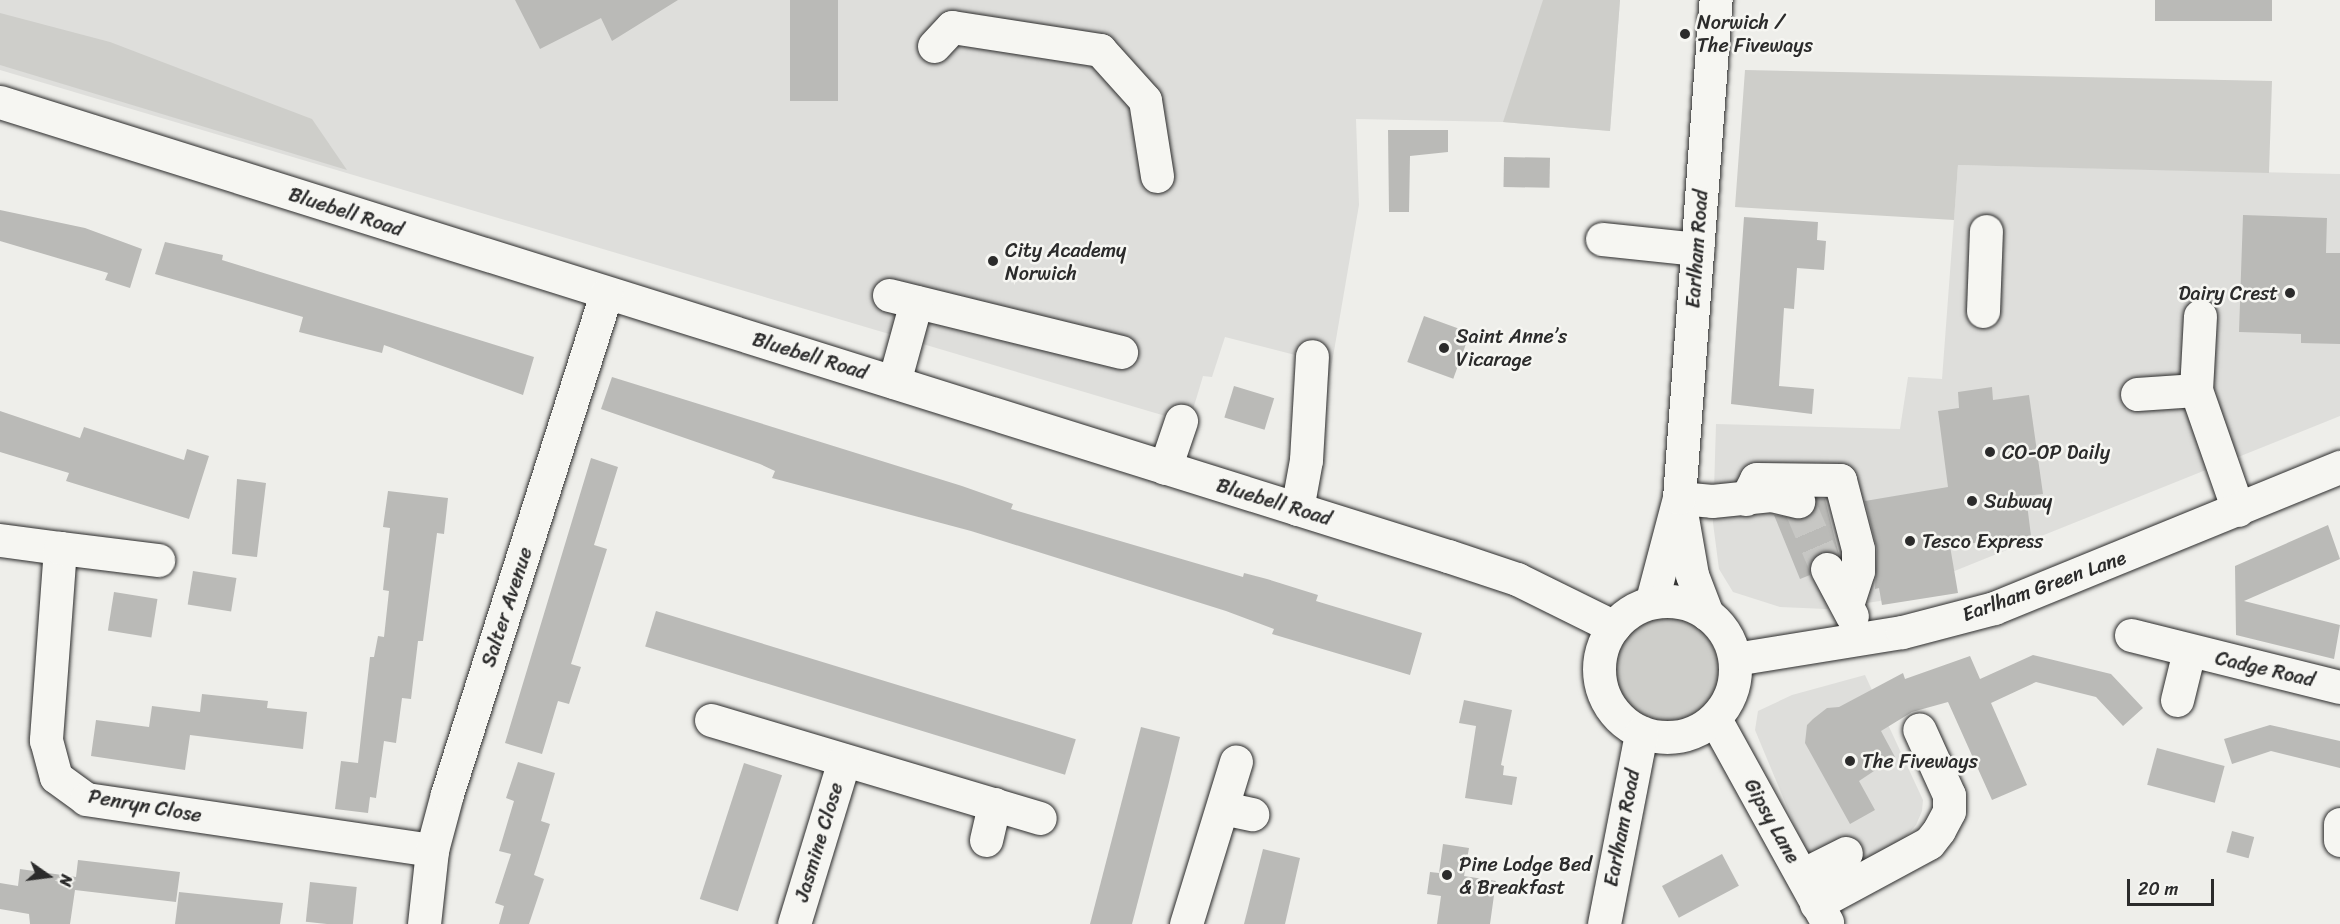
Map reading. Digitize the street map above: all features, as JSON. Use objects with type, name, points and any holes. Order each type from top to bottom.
[{"type":"street","name":"Earlham Road","points":[[1652,600],[1679,498],[1716,0]]},
{"type":"street","points":[[934,46],[952,27],[1100,50],[1145,100],[1157,176]]},
{"type":"street","name":"Bluebell Road","points":[[0,102],[1517,579],[1614,627]]},
{"type":"street","points":[[1983,311],[1986,231]]},
{"type":"street","points":[[1602,239],[1697,249]]},
{"type":"street","name":"Salter Avenue","points":[[424,924],[432,850],[606,294]]},
{"type":"street","points":[[894,382],[903,299],[1121,352]]},
{"type":"street","points":[[2200,316],[2205,370],[2238,510]]},
{"type":"street","points":[[1297,508],[1306,460],[1312,356]]},
{"type":"street","points":[[2137,394],[2205,370]]},
{"type":"street","points":[[1165,468],[1181,421]]},
{"type":"street","name":"Earlham Green Lane","points":[[1735,659],[1855,641],[1994,608],[2238,510],[2340,466]]},
{"type":"street","points":[[1679,498],[1783,500],[1756,479],[1840,480],[1858,549],[1858,571],[1848,604]]},
{"type":"street","name":"Earlham Road","points":[[1679,498],[1692,575],[1707,614]]},
{"type":"street","points":[[0,540],[158,560]]},
{"type":"street","name":"Penryn Close","points":[[60,548],[46,740],[56,777],[86,800],[432,850]]},
{"type":"street","points":[[1827,569],[1848,604],[1855,641]]},
{"type":"street","points":[[1652,600],[1678,602],[1707,614],[1724,632],[1735,659],[1728,701],[1715,719],[1693,734],[1667,738],[1641,733],[1612,710],[1600,682],[1601,652],[1614,627],[1652,600]]},
{"type":"street","name":"Cadge Road","points":[[2131,635],[2340,687]]},
{"type":"street","name":"Cadge Road","points":[[2177,700],[2189,651]]},
{"type":"street","name":"Gipsy Lane","points":[[1715,719],[1822,914]]},
{"type":"street","name":"Jasmine Close","points":[[711,720],[1040,818]]},
{"type":"street","points":[[1822,914],[1929,843],[1940,830],[1949,811],[1948,795],[1919,729]]},
{"type":"street","name":"Earlham Road","points":[[1604,924],[1641,733]]},
{"type":"street","name":"Jasmine Close","points":[[794,924],[844,760]]},
{"type":"street","points":[[1186,924],[1238,811],[1236,761]]},
{"type":"street","points":[[986,840],[994,804]]},
{"type":"street","points":[[2340,824],[2340,840]]},
{"type":"street","points":[[1802,875],[1846,853]]},
{"type":"shaded area","name":"City Academy Norwich","points":[[0,0],[1620,0],[1610,131],[1503,122],[1356,119],[1359,205],[1315,462],[1303,357],[1225,337],[1212,377],[1203,376],[1189,423],[0,70]]},
{"type":"shaded area","points":[[1543,0],[1620,0],[1610,131],[1503,122]]},
{"type":"shaded area","points":[[0,13],[110,42],[312,119],[347,170],[0,65]]},
{"type":"shaded area","points":[[1745,70],[2272,81],[2269,173],[1958,165],[1954,220],[1735,207]]},
{"type":"shaded area","points":[[1958,165],[2340,174],[2340,416],[1880,601],[1826,609],[1780,607],[1733,592],[1719,569],[1713,523],[1716,424],[1900,429],[1908,377],[1942,379]]},
{"type":"shaded area","points":[[1665,617],[1675,618],[1695,626],[1703,633],[1710,641],[1718,661],[1718,681],[1710,701],[1703,709],[1695,716],[1675,724],[1665,725],[1655,724],[1635,716],[1627,709],[1620,701],[1612,681],[1611,671],[1612,661],[1620,641],[1627,633],[1635,626],[1655,618]]},
{"type":"shaded area","points":[[1865,675],[1923,800],[1922,811],[1916,825],[1899,844],[1817,879],[1755,730],[1758,711],[1792,695]]},
{"type":"building","points":[[515,0],[678,0],[612,41],[601,18],[540,49]]},
{"type":"building","points":[[790,0],[838,0],[838,101],[790,101]]},
{"type":"building","points":[[2155,0],[2272,0],[2272,21],[2155,21]]},
{"type":"building","points":[[1388,130],[1448,130],[1448,152],[1410,156],[1409,212],[1389,212]]},
{"type":"building","points":[[1504,157],[1550,158],[1549,188],[1503,187]]},
{"type":"building","points":[[0,210],[85,228],[142,249],[130,288],[105,280],[108,273],[0,241]]},
{"type":"building","name":"Dairy Crest","points":[[2243,215],[2327,218],[2326,253],[2340,253],[2340,344],[2301,343],[2301,334],[2239,332]]},
{"type":"building","points":[[1744,217],[1818,222],[1817,240],[1826,241],[1824,270],[1797,268],[1794,309],[1784,308],[1779,386],[1814,389],[1812,414],[1731,404]]},
{"type":"building","points":[[165,242],[223,255],[222,260],[534,357],[523,395],[384,345],[382,353],[299,332],[303,317],[155,274]]},
{"type":"building","name":"Saint Anne’s Vicarage","points":[[1424,316],[1470,333],[1453,379],[1407,362]]},
{"type":"building","points":[[612,377],[962,486],[1013,504],[1011,509],[1243,577],[1244,573],[1267,579],[1318,595],[1316,601],[1422,633],[1410,675],[1272,634],[1274,629],[1226,611],[971,531],[772,478],[775,471],[760,464],[601,409]]},
{"type":"building","points":[[1234,386],[1274,398],[1265,430],[1224,418]]},
{"type":"building","points":[[1992,387],[1993,400],[2029,395],[2043,494],[2026,496],[2031,536],[1950,546],[1958,593],[1882,605],[1879,588],[1875,589],[1877,549],[1865,501],[1948,487],[1938,411],[1959,408],[1958,392]]},
{"type":"building","points":[[0,411],[80,438],[84,427],[184,460],[187,449],[209,456],[189,519],[66,481],[69,473],[0,452]]},
{"type":"building","points":[[591,458],[618,467],[594,545],[607,549],[571,664],[581,667],[569,704],[558,701],[542,754],[505,743]]},
{"type":"building","points":[[237,479],[266,483],[257,557],[232,554]]},
{"type":"building","points":[[388,491],[448,498],[444,534],[437,533],[423,641],[418,641],[411,699],[402,698],[396,743],[384,741],[376,798],[370,797],[368,813],[335,809],[341,761],[358,763],[370,657],[374,657],[378,636],[384,637],[389,591],[383,590],[390,528],[383,527]]},
{"type":"building","points":[[1816,498],[1825,499],[1839,555],[1828,550],[1818,553],[1811,560],[1810,575],[1800,579],[1774,515],[1804,519],[1812,513]]},
{"type":"building","points":[[2328,525],[2340,559],[2244,601],[2340,625],[2334,659],[2236,635],[2235,566]]},
{"type":"building","points":[[193,571],[236,578],[231,611],[188,605]]},
{"type":"building","points":[[114,592],[157,599],[151,637],[108,631]]},
{"type":"building","points":[[656,611],[1076,739],[1065,775],[645,646]]},
{"type":"building","points":[[2033,655],[2111,674],[2143,708],[2123,726],[2096,697],[2036,682],[1991,703],[2027,785],[1992,800],[1948,702],[1912,712],[1881,731],[1895,757],[1859,781],[1875,810],[1850,824],[1805,743],[1807,725],[1813,719],[1827,708],[1839,707],[1903,673],[1905,679],[1970,656],[1980,679]]},
{"type":"building","points":[[202,694],[268,701],[267,708],[307,712],[303,749],[190,735],[185,770],[91,756],[96,720],[149,727],[152,706],[200,712]]},
{"type":"building","points":[[1464,700],[1512,710],[1501,765],[1504,766],[1503,775],[1517,777],[1512,805],[1465,798],[1476,726],[1459,723]]},
{"type":"building","points":[[2270,725],[2340,741],[2340,768],[2271,751],[2232,764],[2224,739]]},
{"type":"building","points":[[1141,727],[1180,737],[1168,786],[1132,924],[1090,924]]},
{"type":"building","points":[[2157,748],[2225,766],[2215,803],[2147,785]]},
{"type":"building","points":[[518,762],[555,773],[541,821],[550,824],[534,875],[544,879],[529,924],[499,924],[504,906],[495,903],[511,854],[499,851],[514,801],[506,798]]},
{"type":"building","points":[[744,763],[782,775],[738,911],[700,899]]},
{"type":"building","points":[[2232,831],[2254,837],[2249,858],[2226,852]]},
{"type":"building","name":"Pine Lodge Bed & Breakfast","points":[[1443,844],[1469,848],[1464,876],[1496,881],[1490,924],[1437,924],[1441,896],[1427,894],[1430,872],[1439,873]]},
{"type":"building","points":[[1263,849],[1300,858],[1285,924],[1244,924]]},
{"type":"building","points":[[1722,854],[1739,886],[1679,918],[1662,886]]},
{"type":"building","points":[[78,860],[180,872],[176,902],[75,890],[70,924],[30,924],[29,914],[0,909],[0,883],[18,886],[20,869],[76,877]]},
{"type":"building","points":[[310,882],[357,887],[353,924],[306,922]]},
{"type":"building","points":[[179,892],[283,903],[280,924],[175,924]]},
{"type":"tunnel","points":[[1798,501],[1827,569]]},
{"type":"place","name":"Norwich / The Fiveways","points":[[1685,34]]},
{"type":"place","name":"City Academy Norwich","points":[[993,261]]},
{"type":"place","name":"Dairy Crest","points":[[2290,293]]},
{"type":"place","name":"Saint Anne’s Vicarage","points":[[1444,348]]},
{"type":"place","name":"CO-OP Daily","points":[[1990,452]]},
{"type":"place","name":"Subway","points":[[1972,501]]},
{"type":"place","name":"Tesco Express","points":[[1910,541]]},
{"type":"place","name":"The Fiveways","points":[[1850,761]]},
{"type":"place","name":"Pine Lodge Bed & Breakfast","points":[[1447,875]]}]
